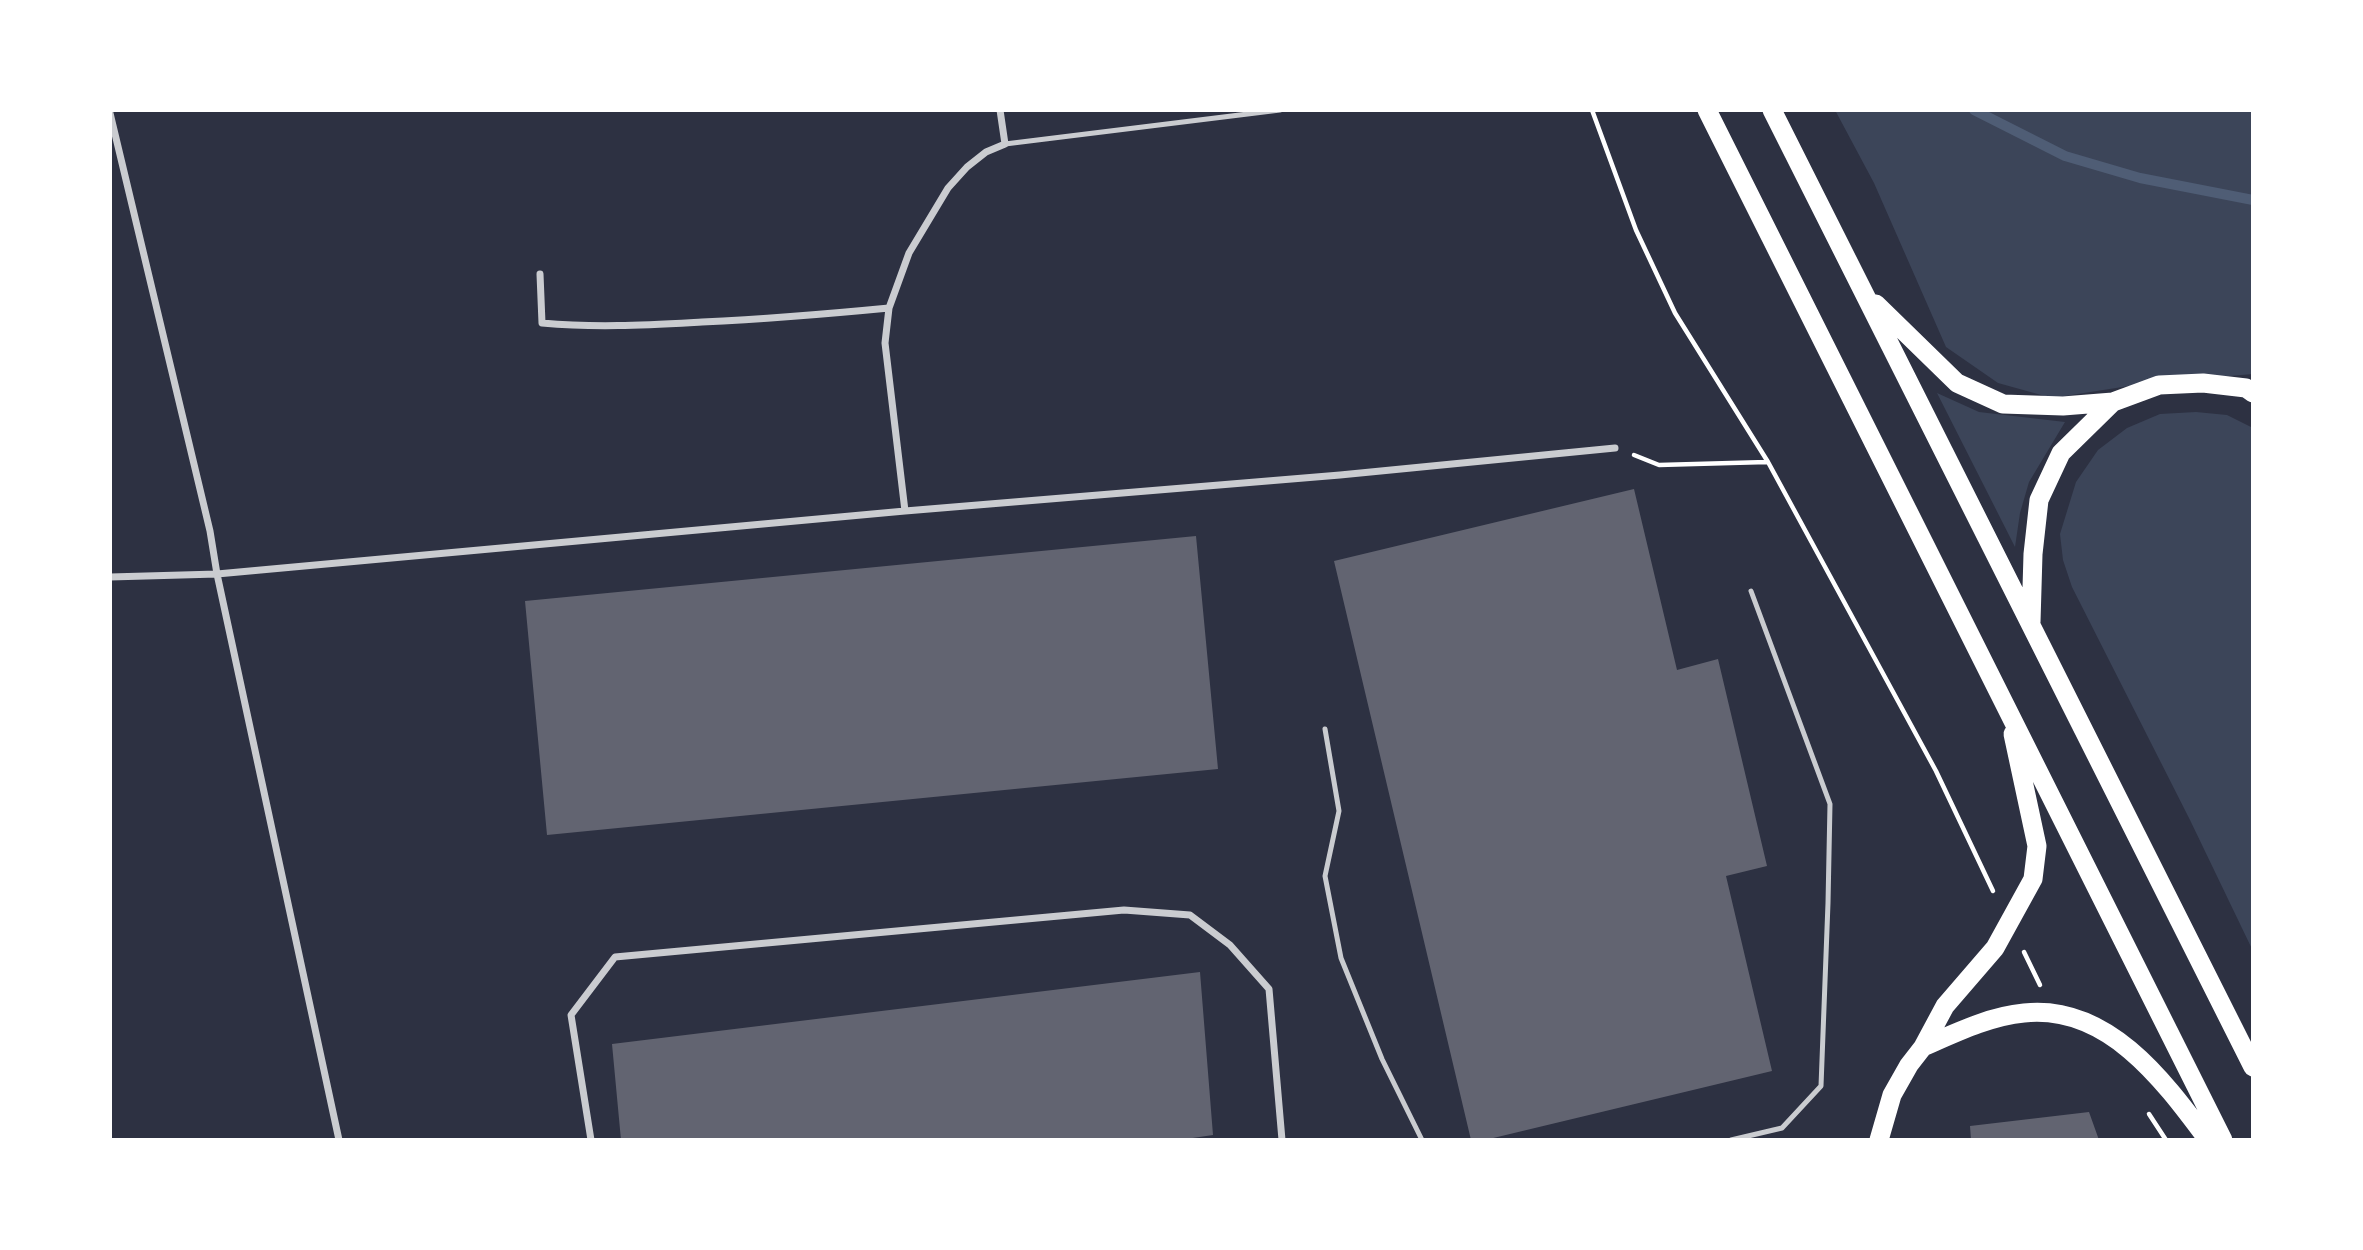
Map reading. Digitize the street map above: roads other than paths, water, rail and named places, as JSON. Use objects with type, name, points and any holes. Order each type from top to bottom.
[{"type":"highway","points":[[1707,110],[2223,1140]]},
{"type":"highway","points":[[1772,110],[2253,1067]]},
{"type":"highway","points":[[1864,292],[1957,383],[2003,404],[2113,402],[2159,385],[2203,383],[2246,388],[2253,393]]},
{"type":"highway","points":[[2031,625],[2033,554],[2039,500],[2062,453],[2113,402]]},
{"type":"highway","points":[[1879,1140],[1892,1095],[1945,1006],[1995,948],[2033,879],[2037,846],[2007,706]]},
{"type":"highway","points":[[1923,1046],[1998,1019],[2024,1013],[2056,1012],[2096,1026],[2122,1042],[2172,1091],[2208,1140]]},
{"type":"street","points":[[905,511],[885,343],[889,308],[909,253],[947,188],[986,152],[1005,144],[1000,110]]},
{"type":"street","points":[[110,113],[210,531],[339,1140]]},
{"type":"street","points":[[540,274],[542,323],[590,327],[639,326],[757,320],[889,308]]},
{"type":"street","points":[[110,578],[217,573],[1340,475],[1615,448]]},
{"type":"street","points":[[591,1140],[571,1015],[615,957],[1124,910],[1190,915],[1230,945],[1269,989],[1282,1140]]},
{"type":"lane","points":[[1005,144],[1280,110]]},
{"type":"lane","points":[[1731,1140],[1782,1128],[1821,1086],[1828,904],[1830,804],[1751,591]]},
{"type":"lane","points":[[1325,729],[1339,811],[1325,876],[1341,958],[1382,1059],[1422,1140]]},
{"type":"waterway","points":[[1974,110],[2065,156],[2140,178],[2253,200]]}]
